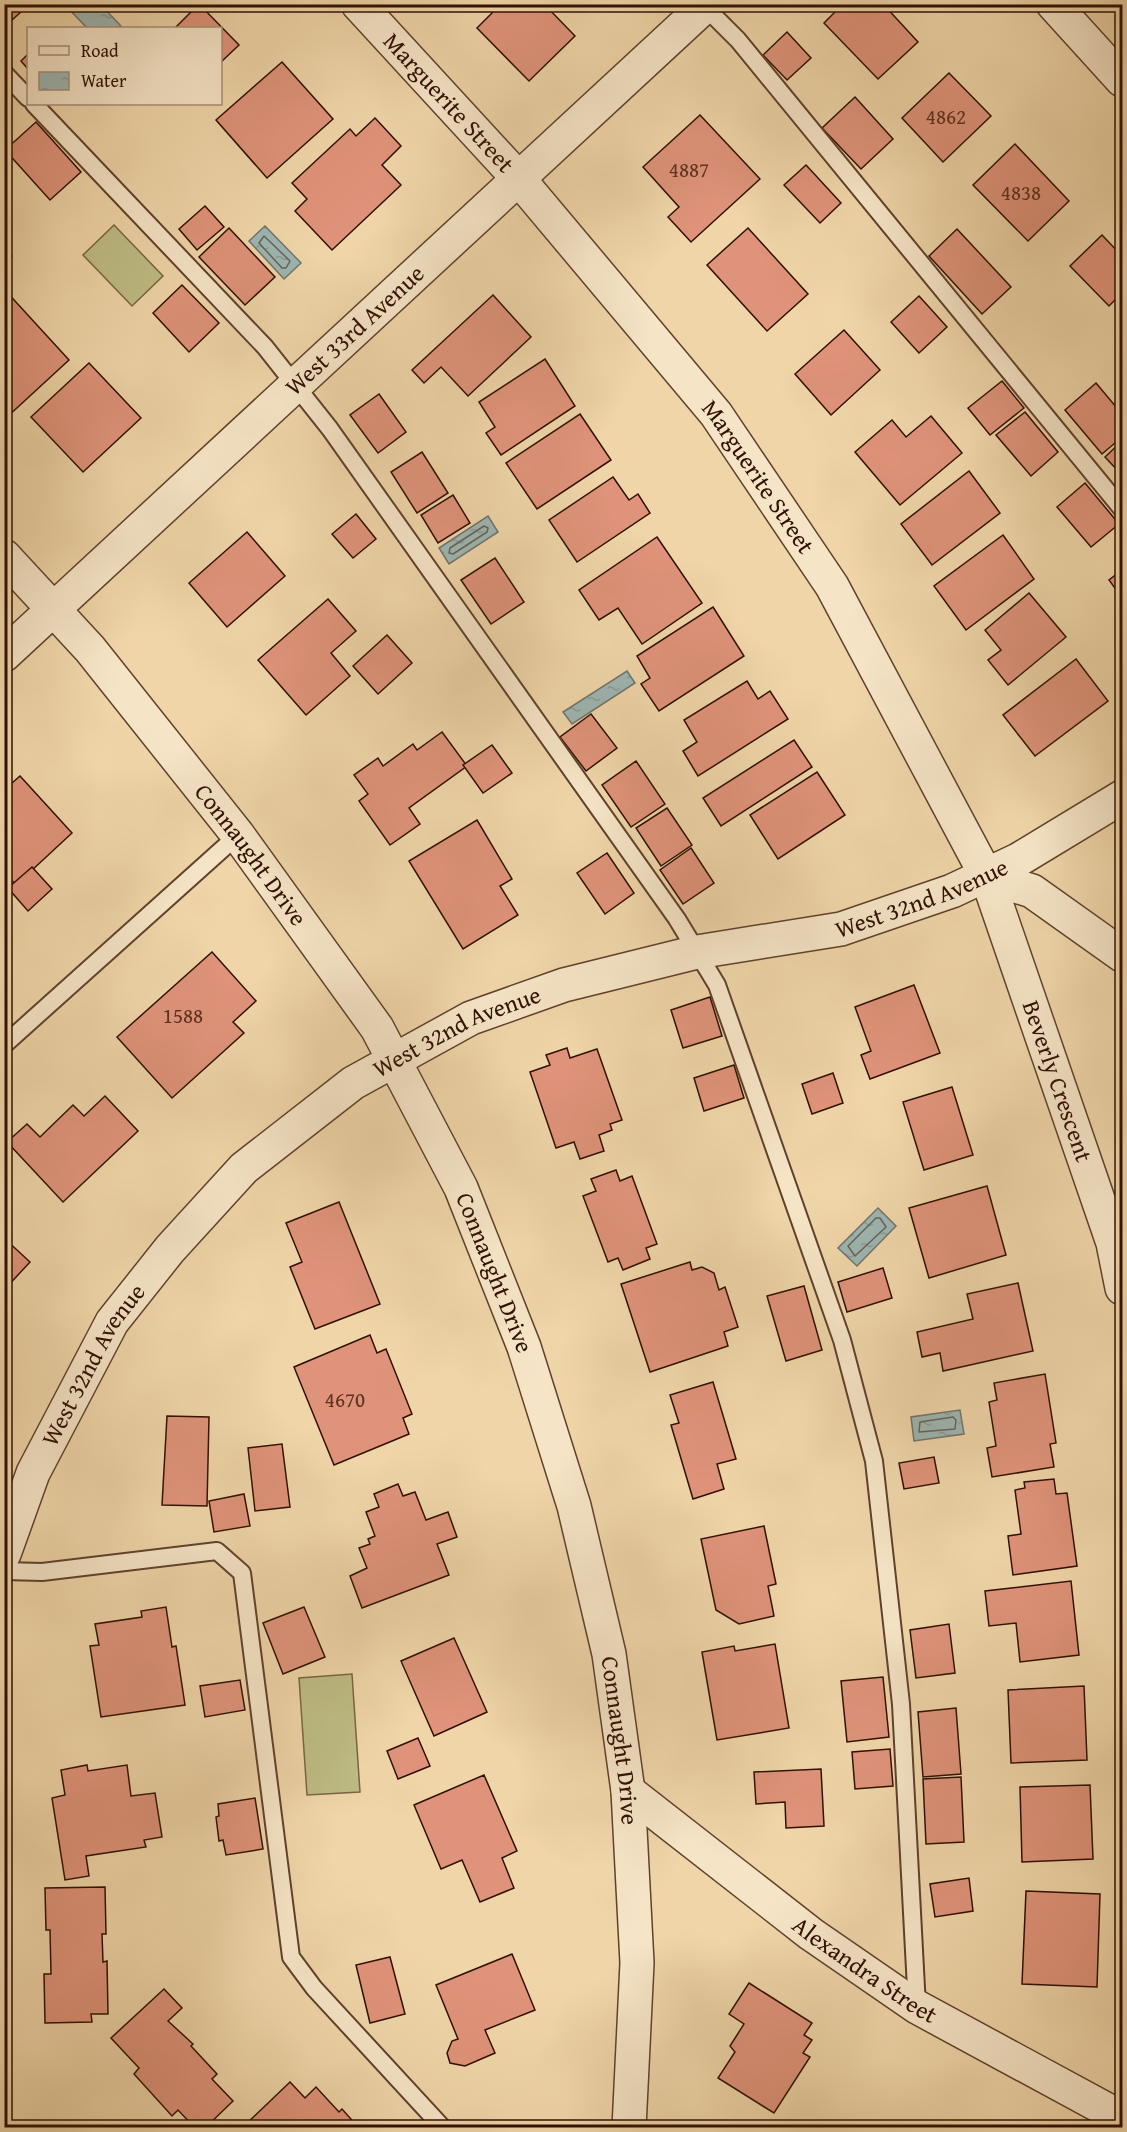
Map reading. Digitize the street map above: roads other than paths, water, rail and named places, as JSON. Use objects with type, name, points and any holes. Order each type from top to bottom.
[{"type":"street","name":"Marguerite Street","points":[[358,4],[518,178],[723,423],[832,586],[987,877]]},
{"type":"street","points":[[1053,4],[1122,80]]},
{"type":"street","name":"West 33rd Avenue","points":[[4,655],[704,5]]},
{"type":"street","name":"Connaught Drive","points":[[4,556],[90,649],[238,835],[377,1028],[460,1188],[524,1347],[574,1506],[609,1653],[628,1791],[638,1963],[629,2127]]},
{"type":"street","name":"West 32nd Avenue","points":[[4,1554],[33,1473],[71,1397],[119,1313],[170,1249],[244,1168],[353,1083],[471,1018],[564,985],[697,952],[842,929],[987,877],[1122,797]]},
{"type":"street","points":[[987,877],[1032,891],[1122,955]]},
{"type":"street","name":"Beverly Crescent","points":[[987,877],[1113,1244],[1122,1288]]},
{"type":"street","name":"Alexandra Street","points":[[628,1791],[811,1934],[917,2007],[1122,2118]]},
{"type":"lane","points":[[704,5],[745,50],[1122,509]]},
{"type":"lane","points":[[4,73],[27,97]]},
{"type":"lane","points":[[34,105],[265,347],[330,429],[676,919],[717,985],[842,1340],[874,1461],[901,1704],[917,2007]]},
{"type":"lane","points":[[4,1045],[238,835]]},
{"type":"lane","points":[[4,1571],[42,1572],[217,1551],[242,1573],[291,1957],[314,1988],[443,2127]]},
{"type":"water","points":[[65,5],[101,5],[121,26],[120,27],[86,27]]},
{"type":"water","points":[[265,226],[301,263],[284,279],[249,241]]},
{"type":"water","points":[[488,516],[498,532],[449,564],[439,548]]},
{"type":"water","points":[[627,671],[635,683],[572,724],[563,712]]},
{"type":"water","points":[[878,1208],[896,1226],[857,1266],[838,1248]]},
{"type":"water","points":[[960,1410],[964,1434],[914,1441],[911,1417]]}]
